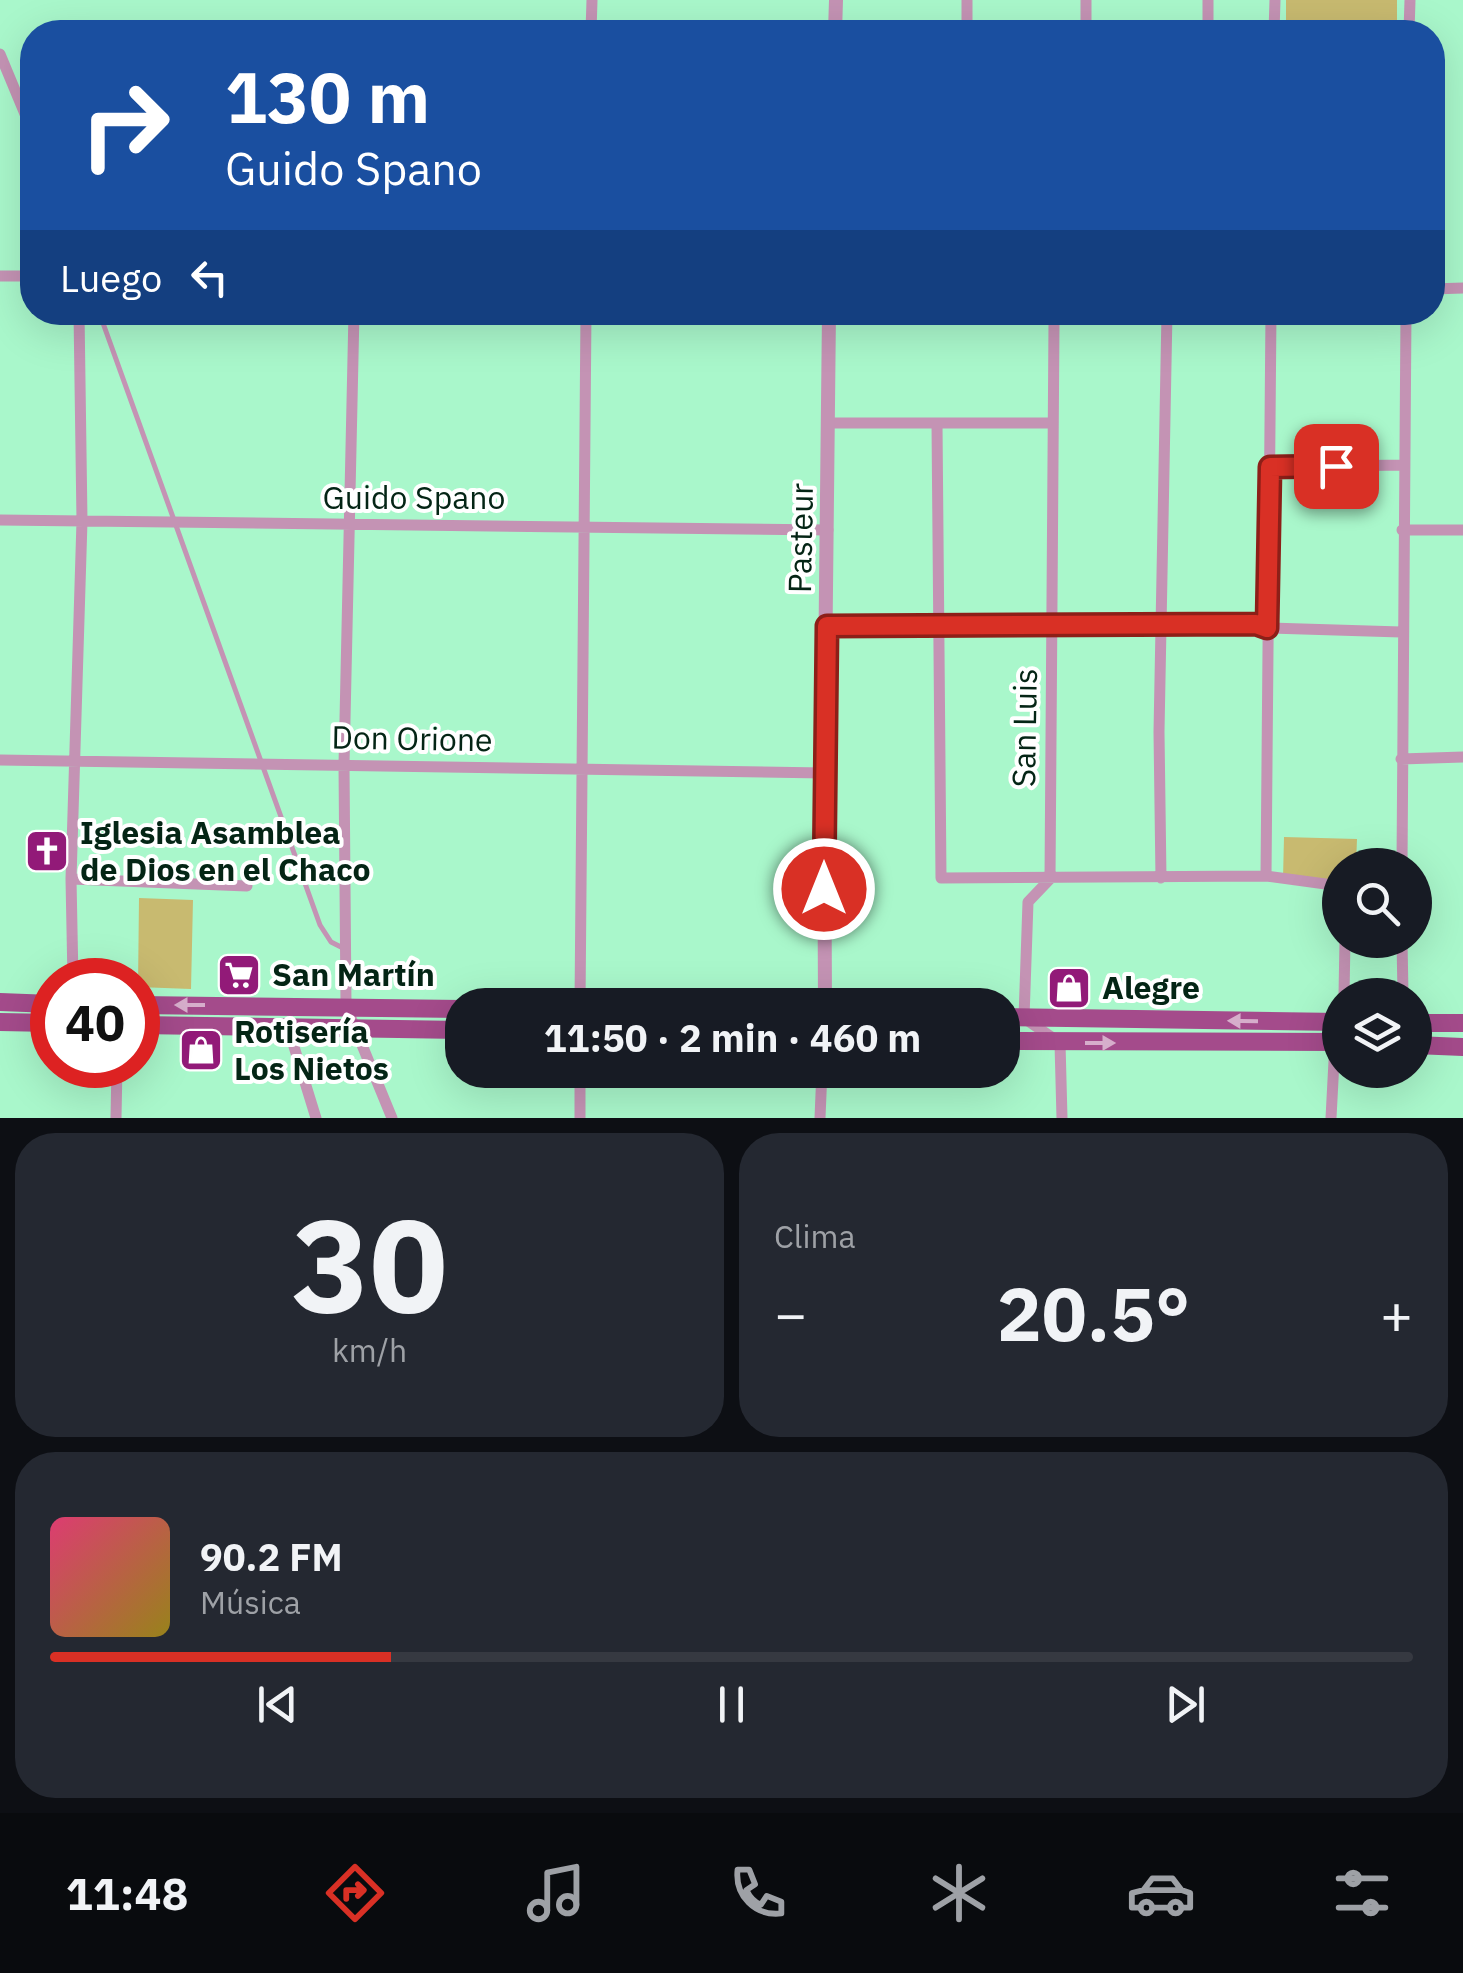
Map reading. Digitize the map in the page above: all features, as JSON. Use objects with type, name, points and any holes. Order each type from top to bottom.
[{"type":"main road","points":[[0,1002],[30,1003]]},
{"type":"main road","points":[[160,1005],[445,1009]]},
{"type":"main road","points":[[1020,1018],[1322,1022]]},
{"type":"main road","points":[[0,1022],[30,1023]]},
{"type":"main road","points":[[1432,1023],[1463,1023]]},
{"type":"main road","points":[[160,1025],[445,1030]]},
{"type":"main road","points":[[1020,1042],[1322,1038]]},
{"type":"main road","points":[[1432,1045],[1463,1047]]},
{"type":"street","points":[[0,54],[20,102]]},
{"type":"street","points":[[73,958],[71,879],[82,520],[79,325]]},
{"type":"street","points":[[354,325],[344,765],[346,1006],[392,1118]]},
{"type":"street","points":[[580,988],[586,325]]},
{"type":"street","name":"Pasteur","points":[[824,988],[830,325]]},
{"type":"street","name":"San Luis","points":[[1024,1018],[1028,902],[1050,880],[1054,325]]},
{"type":"street","points":[[1161,878],[1159,732],[1167,325]]},
{"type":"street","points":[[1266,876],[1272,325]]},
{"type":"street","points":[[1402,848],[1406,325]]},
{"type":"street","points":[[830,423],[1053,423]]},
{"type":"street","points":[[936,424],[941,878],[1266,876],[1322,886]]},
{"type":"street","points":[[1270,467],[1403,465]]},
{"type":"street","name":"Guido Spano","points":[[0,520],[828,530]]},
{"type":"street","points":[[1402,530],[1463,530]]},
{"type":"street","points":[[827,626],[1256,624],[1267,628],[1402,632]]},
{"type":"street","points":[[1401,759],[1463,757]]},
{"type":"street","name":"Don Orione","points":[[0,760],[824,773]]},
{"type":"street","points":[[71,879],[247,886]]},
{"type":"street","points":[[288,1005],[287,1026],[316,1118]]},
{"type":"street","points":[[1024,1018],[1060,1043],[1062,1118]]},
{"type":"street","points":[[116,1118],[117,1088]]},
{"type":"street","points":[[580,1088],[580,1118]]},
{"type":"street","points":[[820,1118],[821,1088]]},
{"type":"street","points":[[1330,1118],[1333,1088]]},
{"type":"lane","points":[[104,325],[320,925],[331,942],[347,951]]},
{"type":"shaded area","points":[[1286,0],[1397,0],[1397,20],[1286,20]]},
{"type":"shaded area","points":[[1284,837],[1357,839],[1357,848],[1322,848],[1322,880],[1283,879]]},
{"type":"shaded area","points":[[139,898],[193,900],[191,989],[160,988],[160,958],[138,958]]},
{"type":"place","name":"Iglesia Asamblea de Dios en el Chaco","points":[[47,851]]},
{"type":"place","name":"San Martín","points":[[239,975]]},
{"type":"place","name":"Alegre","points":[[1069,988]]},
{"type":"place","name":"Rotisería Los Nietos","points":[[201,1050]]},
{"type":"route","points":[[824,889],[827,626],[1256,624],[1267,628],[1270,467],[1336,466]]}]
